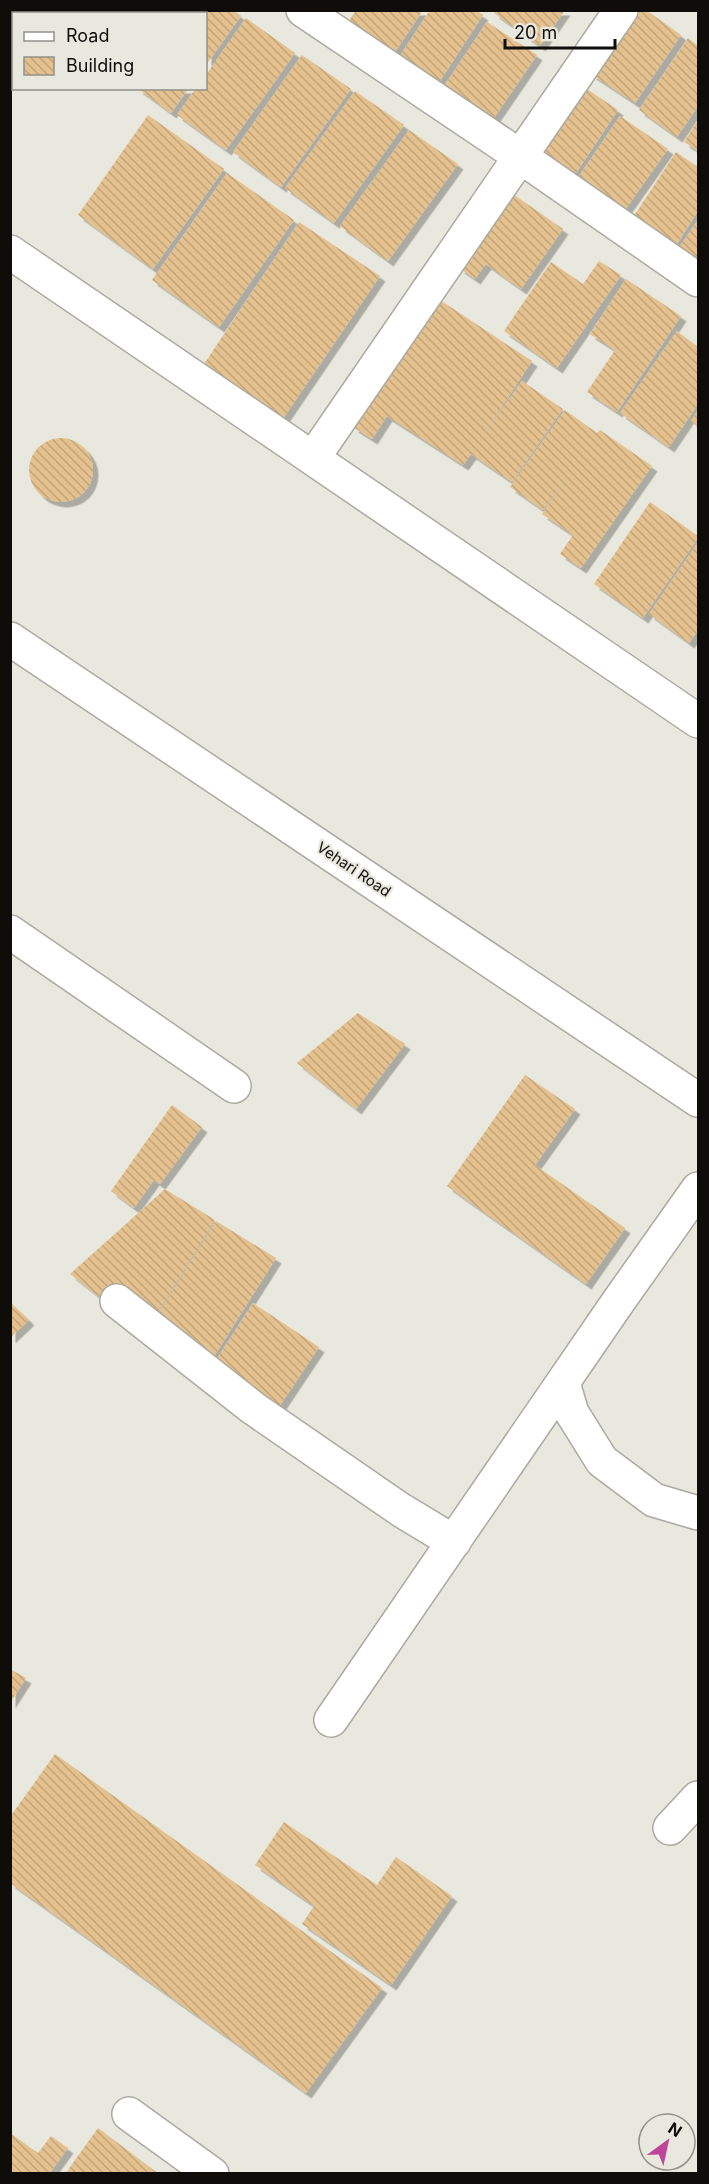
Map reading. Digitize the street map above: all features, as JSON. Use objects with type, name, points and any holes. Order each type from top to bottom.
[{"type":"street","points":[[303,10],[699,280]]},
{"type":"street","points":[[313,459],[621,10]]},
{"type":"street","points":[[10,252],[699,721]]},
{"type":"street","name":"Vehari Road","points":[[10,639],[699,1100]]},
{"type":"street","points":[[10,932],[234,1086]]},
{"type":"street","points":[[332,1720],[699,1189]]},
{"type":"street","points":[[117,1301],[253,1408],[401,1510],[454,1542]]},
{"type":"street","points":[[563,1383],[572,1413],[602,1461],[654,1500],[699,1513]]},
{"type":"street","points":[[670,1828],[699,1798]]},
{"type":"street","points":[[129,2114],[212,2174]]},
{"type":"building","points":[[99,10],[164,10],[163,12],[98,12]]},
{"type":"building","points":[[171,10],[233,10],[241,16],[207,64],[207,12],[170,12]]},
{"type":"building","points":[[356,10],[423,10],[391,58],[345,27]]},
{"type":"building","points":[[430,10],[475,10],[483,15],[436,87],[396,62]]},
{"type":"building","points":[[496,10],[565,10],[540,46],[494,13]]},
{"type":"building","points":[[635,10],[646,10],[681,35],[635,103],[591,74]]},
{"type":"building","points":[[246,18],[295,53],[226,150],[177,115],[195,90],[207,90],[207,74]]},
{"type":"building","points":[[487,22],[537,55],[489,125],[440,92]]},
{"type":"building","points":[[688,38],[698,46],[698,106],[677,137],[639,110]]},
{"type":"building","points":[[302,55],[351,89],[281,187],[233,152]]},
{"type":"building","points":[[581,85],[618,110],[572,179],[534,154]]},
{"type":"building","points":[[140,90],[188,90],[171,113]]},
{"type":"building","points":[[355,91],[404,125],[334,223],[285,188]]},
{"type":"building","points":[[148,115],[224,169],[153,269],[78,215]]},
{"type":"building","points":[[620,116],[668,149],[622,214],[575,182]]},
{"type":"building","points":[[698,120],[698,151],[684,142]]},
{"type":"building","points":[[409,130],[458,164],[388,261],[340,226]]},
{"type":"building","points":[[676,152],[698,167],[698,211],[675,247],[632,219]]},
{"type":"building","points":[[227,173],[294,220],[219,327],[152,280]]},
{"type":"building","points":[[510,192],[563,229],[521,289],[486,264],[475,279],[459,268]]},
{"type":"building","points":[[698,220],[698,267],[676,252]]},
{"type":"building","points":[[299,222],[380,276],[282,420],[202,367]]},
{"type":"building","points":[[599,261],[621,275],[557,368],[504,331],[551,262],[583,284]]},
{"type":"building","points":[[626,279],[681,316],[617,412],[587,392],[615,350],[590,334]]},
{"type":"building","points":[[437,298],[532,361],[480,440],[522,381],[563,409],[512,482],[471,454],[463,465],[387,416],[372,439],[353,427]]},
{"type":"building","points":[[677,331],[698,347],[698,404],[669,447],[620,413]]},
{"type":"building","points":[[565,410],[597,433],[600,430],[652,466],[581,568],[560,554],[573,535],[542,514],[571,472],[543,510],[510,487]]},
{"type":"building","points":[[698,410],[698,427],[691,421]]},
{"type":"building","points":[[55,438],[67,438],[84,447],[91,458],[93,470],[91,482],[84,493],[67,502],[55,502],[43,497],[34,488],[29,476],[29,464],[34,452],[43,443]]},
{"type":"building","points":[[650,502],[698,538],[643,618],[594,584]]},
{"type":"building","points":[[698,542],[698,630],[689,643],[649,614]]},
{"type":"building","points":[[358,1013],[405,1044],[356,1109],[297,1063]]},
{"type":"building","points":[[525,1075],[575,1109],[535,1165],[625,1228],[586,1284],[447,1186]]},
{"type":"building","points":[[172,1105],[202,1127],[160,1184],[154,1180],[134,1208],[111,1191]]},
{"type":"building","points":[[165,1189],[215,1220],[145,1333],[70,1274]]},
{"type":"building","points":[[216,1221],[276,1258],[211,1361],[152,1324]]},
{"type":"building","points":[[10,1302],[29,1320],[10,1338]]},
{"type":"building","points":[[253,1303],[319,1347],[267,1425],[202,1382]]},
{"type":"building","points":[[10,1669],[26,1678],[10,1703]]},
{"type":"building","points":[[55,1754],[382,1988],[306,2093],[10,1883],[10,1817]]},
{"type":"building","points":[[284,1822],[377,1885],[396,1857],[452,1896],[391,1985],[302,1924],[314,1906],[255,1865]]},
{"type":"building","points":[[98,2128],[159,2174],[65,2174]]},
{"type":"building","points":[[10,2133],[38,2153],[51,2136],[68,2148],[49,2174],[10,2174]]}]
